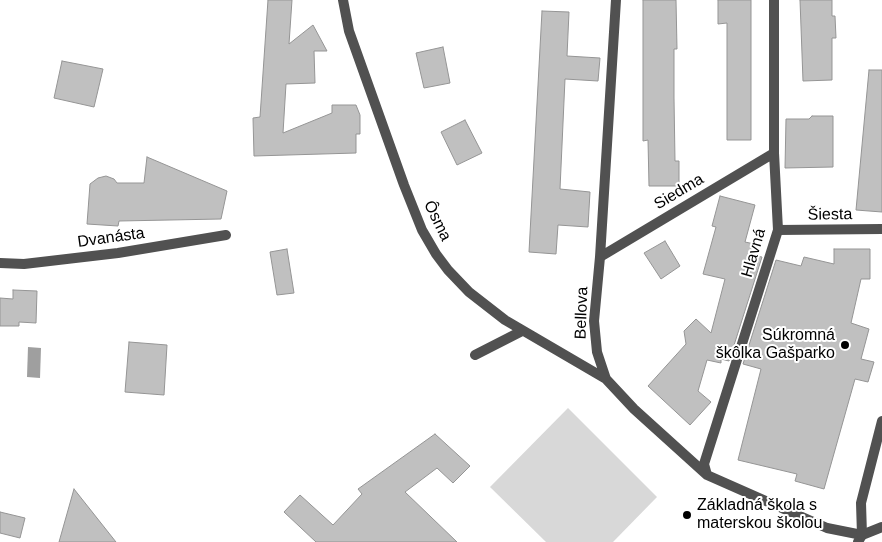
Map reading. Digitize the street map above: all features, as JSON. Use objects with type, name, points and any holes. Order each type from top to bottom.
[{"type":"street","name":"Ôsma","points":[[343,0],[349,31],[404,186],[422,230],[448,270],[469,292],[505,320],[606,379]]},
{"type":"street","name":"Bellova","points":[[616,0],[594,337],[596,352],[606,379],[634,409],[708,475],[827,528],[862,540]]},
{"type":"street","name":"Hlavná","points":[[708,475],[704,464],[778,230],[774,153],[774,0]]},
{"type":"street","name":"Siedma","points":[[600,256],[774,153]]},
{"type":"street","name":"Šiesta","points":[[778,230],[882,229]]},
{"type":"street","name":"Dvanásta","points":[[0,263],[24,264],[118,253],[226,235]]},
{"type":"street","points":[[475,355],[522,331]]},
{"type":"street","points":[[882,421],[860,503],[862,540],[882,527]]},
{"type":"shaded area","points":[[28,347],[41,348],[40,378],[27,377]]},
{"type":"shaded area","points":[[568,408],[657,497],[613,542],[546,542],[490,487]]},
{"type":"building","points":[[268,0],[292,0],[289,44],[313,25],[327,51],[314,51],[315,83],[286,84],[283,133],[332,113],[332,105],[356,105],[360,115],[360,134],[356,134],[356,153],[254,156],[253,118],[260,117]]},
{"type":"building","points":[[643,0],[676,0],[677,49],[674,49],[675,161],[679,161],[679,186],[649,186],[648,140],[643,141]]},
{"type":"building","points":[[718,0],[751,0],[751,140],[727,140],[727,23],[718,24]]},
{"type":"building","points":[[800,0],[832,0],[832,16],[835,16],[836,38],[832,38],[832,80],[803,81]]},
{"type":"building","points":[[542,11],[569,12],[567,56],[600,58],[598,81],[565,79],[560,189],[590,192],[588,227],[558,225],[556,254],[529,252]]},
{"type":"building","points":[[443,47],[450,83],[424,88],[416,53]]},
{"type":"building","points":[[62,61],[103,69],[94,107],[54,98]]},
{"type":"building","points":[[869,70],[882,70],[882,212],[856,210]]},
{"type":"building","points":[[812,116],[833,116],[833,167],[785,168],[786,119],[809,119]]},
{"type":"building","points":[[465,120],[482,153],[457,165],[441,132]]},
{"type":"building","points":[[147,157],[227,191],[221,219],[119,221],[118,226],[87,224],[90,184],[98,178],[106,176],[114,179],[117,183],[144,183]]},
{"type":"building","points":[[720,196],[755,205],[745,242],[759,245],[756,256],[762,257],[729,361],[721,359],[721,363],[707,360],[698,391],[711,402],[690,425],[648,386],[686,344],[684,331],[696,319],[711,333],[725,279],[703,274],[716,227],[712,226]]},
{"type":"building","points":[[665,241],[680,266],[661,279],[644,253]]},
{"type":"building","points":[[287,249],[294,293],[277,295],[270,252]]},
{"type":"building","points":[[834,249],[870,249],[870,279],[861,279],[851,323],[869,329],[861,359],[874,362],[868,382],[855,379],[824,489],[795,481],[797,474],[738,460],[761,369],[743,364],[776,260],[801,266],[804,257],[834,264]]},
{"type":"building","points":[[13,290],[37,291],[36,323],[19,322],[19,326],[0,326],[0,298],[13,299]]},
{"type":"building","points":[[129,342],[167,345],[164,395],[125,392]]},
{"type":"building","points":[[435,434],[470,466],[453,483],[437,468],[405,492],[457,542],[316,542],[284,512],[300,495],[333,525],[362,494],[358,489]]},
{"type":"building","points":[[74,489],[116,542],[59,542]]},
{"type":"building","points":[[0,512],[25,518],[20,538],[0,533]]},
{"type":"place","name":"Súkromná škôlka Gašparko","points":[[845,345]]},
{"type":"place","name":"Základná škola s materskou školou","points":[[687,515]]}]
